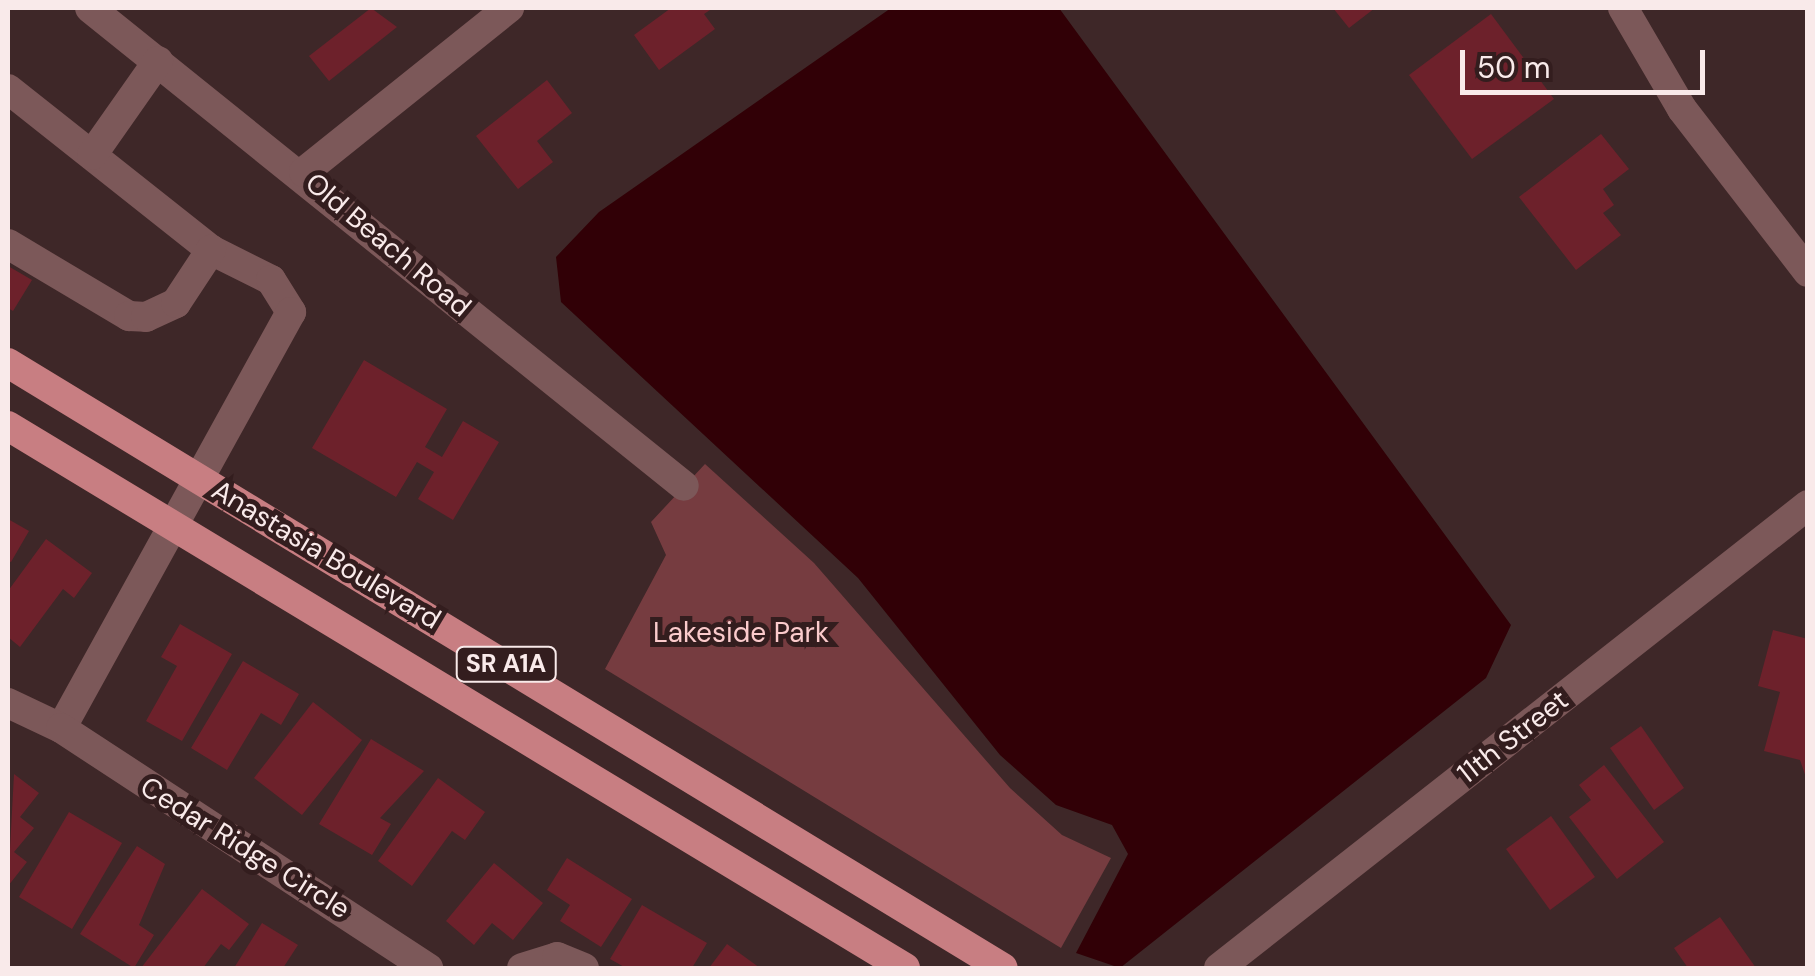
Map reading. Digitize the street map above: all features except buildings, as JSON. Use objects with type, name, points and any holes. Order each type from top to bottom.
[{"type":"main road","name":"Anastasia Boulevard","points":[[8,362],[1003,968]]},
{"type":"main road","name":"Anastasia Boulevard","points":[[8,426],[905,968]]},
{"type":"street","name":"Old Beach Road","points":[[90,8],[304,172],[684,486]]},
{"type":"street","points":[[304,172],[508,8]]},
{"type":"street","points":[[1622,8],[1682,109],[1808,272]]},
{"type":"street","points":[[92,156],[158,61]]},
{"type":"street","points":[[8,88],[212,250],[271,280],[291,312],[204,482],[61,728]]},
{"type":"street","points":[[8,244],[129,316],[146,317],[176,303],[212,250]]},
{"type":"street","name":"11th Street","points":[[1220,968],[1808,505]]},
{"type":"street","name":"Cedar Ridge Circle","points":[[8,704],[61,728],[428,968]]},
{"type":"street","points":[[522,968],[557,957],[584,968]]},
{"type":"green space","name":"Lakeside Park","points":[[705,464],[814,563],[1010,788],[1062,835],[1111,858],[1061,948],[605,669],[666,555],[651,522]]},
{"type":"shaded area","points":[[891,8],[1059,8],[1511,625],[1486,678],[1120,968],[1076,953],[1128,854],[1112,825],[1056,805],[1000,755],[858,578],[561,302],[556,257],[599,212]]}]
